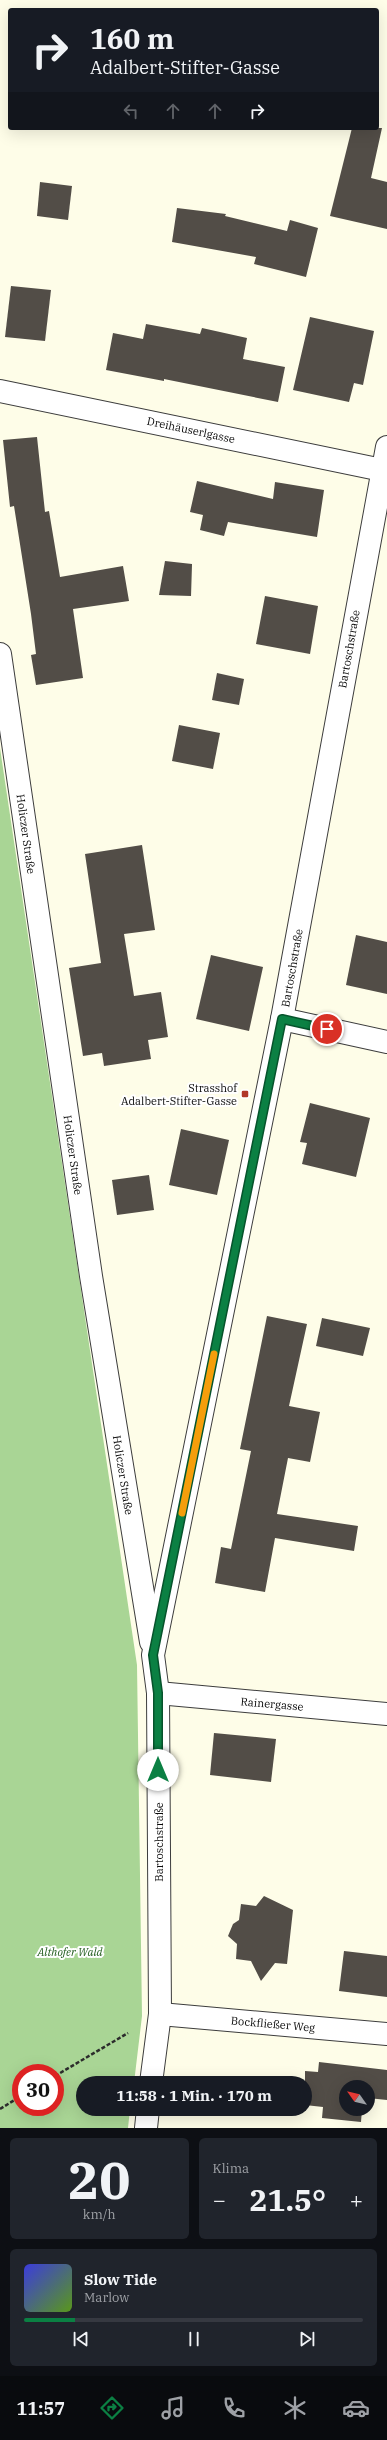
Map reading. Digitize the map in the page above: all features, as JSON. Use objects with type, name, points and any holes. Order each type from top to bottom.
[{"type":"street","name":"Dreihäuserlgasse","points":[[0,391],[382,470]]},
{"type":"street","name":"Bartoschstraße","points":[[152,2076],[160,2014],[158,1693],[153,1655],[282,1019],[387,447]]},
{"type":"street","name":"Holiczer Straße","points":[[0,654],[91,1276],[153,1655]]},
{"type":"street","points":[[282,1019],[387,1042]]},
{"type":"street","name":"Rainergasse","points":[[158,1693],[387,1714]]},
{"type":"street","name":"Bockfließer Weg","points":[[160,2014],[387,2034]]},
{"type":"street","points":[[146,2128],[147,2116]]},
{"type":"path","points":[[64,2071],[160,2014]]},
{"type":"path","points":[[0,2109],[12,2102]]},
{"type":"green space","name":"Althofer Wald","points":[[0,748],[137,1665],[142,2016],[135,2076],[76,2076],[76,2116],[129,2116],[128,2128],[0,2128]]},
{"type":"building","points":[[379,128],[382,128],[371,178],[387,182],[387,229],[330,216],[352,130],[379,130]]},
{"type":"building","points":[[40,182],[72,186],[68,220],[37,216]]},
{"type":"building","points":[[177,208],[226,214],[225,216],[287,231],[290,220],[318,228],[306,277],[254,264],[256,257],[172,242]]},
{"type":"building","points":[[11,286],[51,290],[45,341],[5,337]]},
{"type":"building","points":[[310,317],[374,331],[363,385],[354,383],[349,402],[293,390]]},
{"type":"building","points":[[146,324],[200,334],[202,328],[247,338],[243,359],[285,367],[278,402],[164,379],[164,381],[106,370],[113,333],[143,339]]},
{"type":"building","points":[[37,437],[45,512],[49,511],[60,577],[123,566],[129,601],[73,609],[83,678],[36,685],[31,655],[36,654],[31,614],[14,506],[10,507],[3,440]]},
{"type":"building","points":[[197,481],[273,499],[275,482],[324,490],[317,537],[228,522],[224,536],[200,530],[203,515],[190,512]]},
{"type":"building","points":[[165,561],[192,564],[191,596],[159,595]]},
{"type":"building","points":[[265,596],[318,606],[310,654],[256,644]]},
{"type":"building","points":[[217,673],[244,679],[239,705],[212,700]]},
{"type":"building","points":[[179,725],[220,733],[213,769],[172,761]]},
{"type":"building","points":[[142,845],[155,930],[124,934],[134,996],[161,992],[168,1037],[148,1040],[151,1059],[104,1066],[102,1053],[83,1056],[69,968],[101,963],[85,854]]},
{"type":"building","points":[[356,935],[387,942],[387,994],[346,985]]},
{"type":"building","points":[[211,955],[263,967],[249,1031],[196,1019]]},
{"type":"building","points":[[310,1103],[370,1118],[356,1177],[302,1164],[307,1143],[300,1142]]},
{"type":"building","points":[[181,1129],[229,1140],[217,1195],[169,1185]]},
{"type":"building","points":[[149,1175],[154,1210],[117,1215],[112,1180]]},
{"type":"building","points":[[267,1316],[307,1324],[289,1406],[320,1412],[310,1462],[288,1458],[277,1514],[358,1526],[354,1551],[275,1538],[265,1592],[215,1583],[221,1547],[231,1549],[251,1451],[240,1449]]},
{"type":"building","points":[[322,1318],[370,1328],[363,1356],[316,1346]]},
{"type":"building","points":[[214,1733],[276,1739],[271,1782],[210,1775]]},
{"type":"building","points":[[264,1896],[293,1910],[287,1964],[275,1963],[261,1981],[251,1961],[236,1959],[237,1944],[228,1936],[233,1924],[239,1920],[241,1904],[256,1906]]},
{"type":"building","points":[[344,1951],[387,1956],[387,1997],[339,1991]]},
{"type":"building","points":[[319,2062],[387,2070],[387,2100],[375,2099],[375,2080],[339,2080],[339,2116],[361,2116],[361,2122],[322,2118],[323,2107],[312,2106],[312,2076],[305,2076],[305,2071],[318,2072]]},
{"type":"slow traffic","points":[[182,1513],[214,1354]]},
{"type":"place","name":"Strasshof Adalbert-Stifter-Gasse","points":[[245,1094]]},
{"type":"route","points":[[158,1770],[158,1693],[153,1655],[282,1019],[327,1029]]}]
